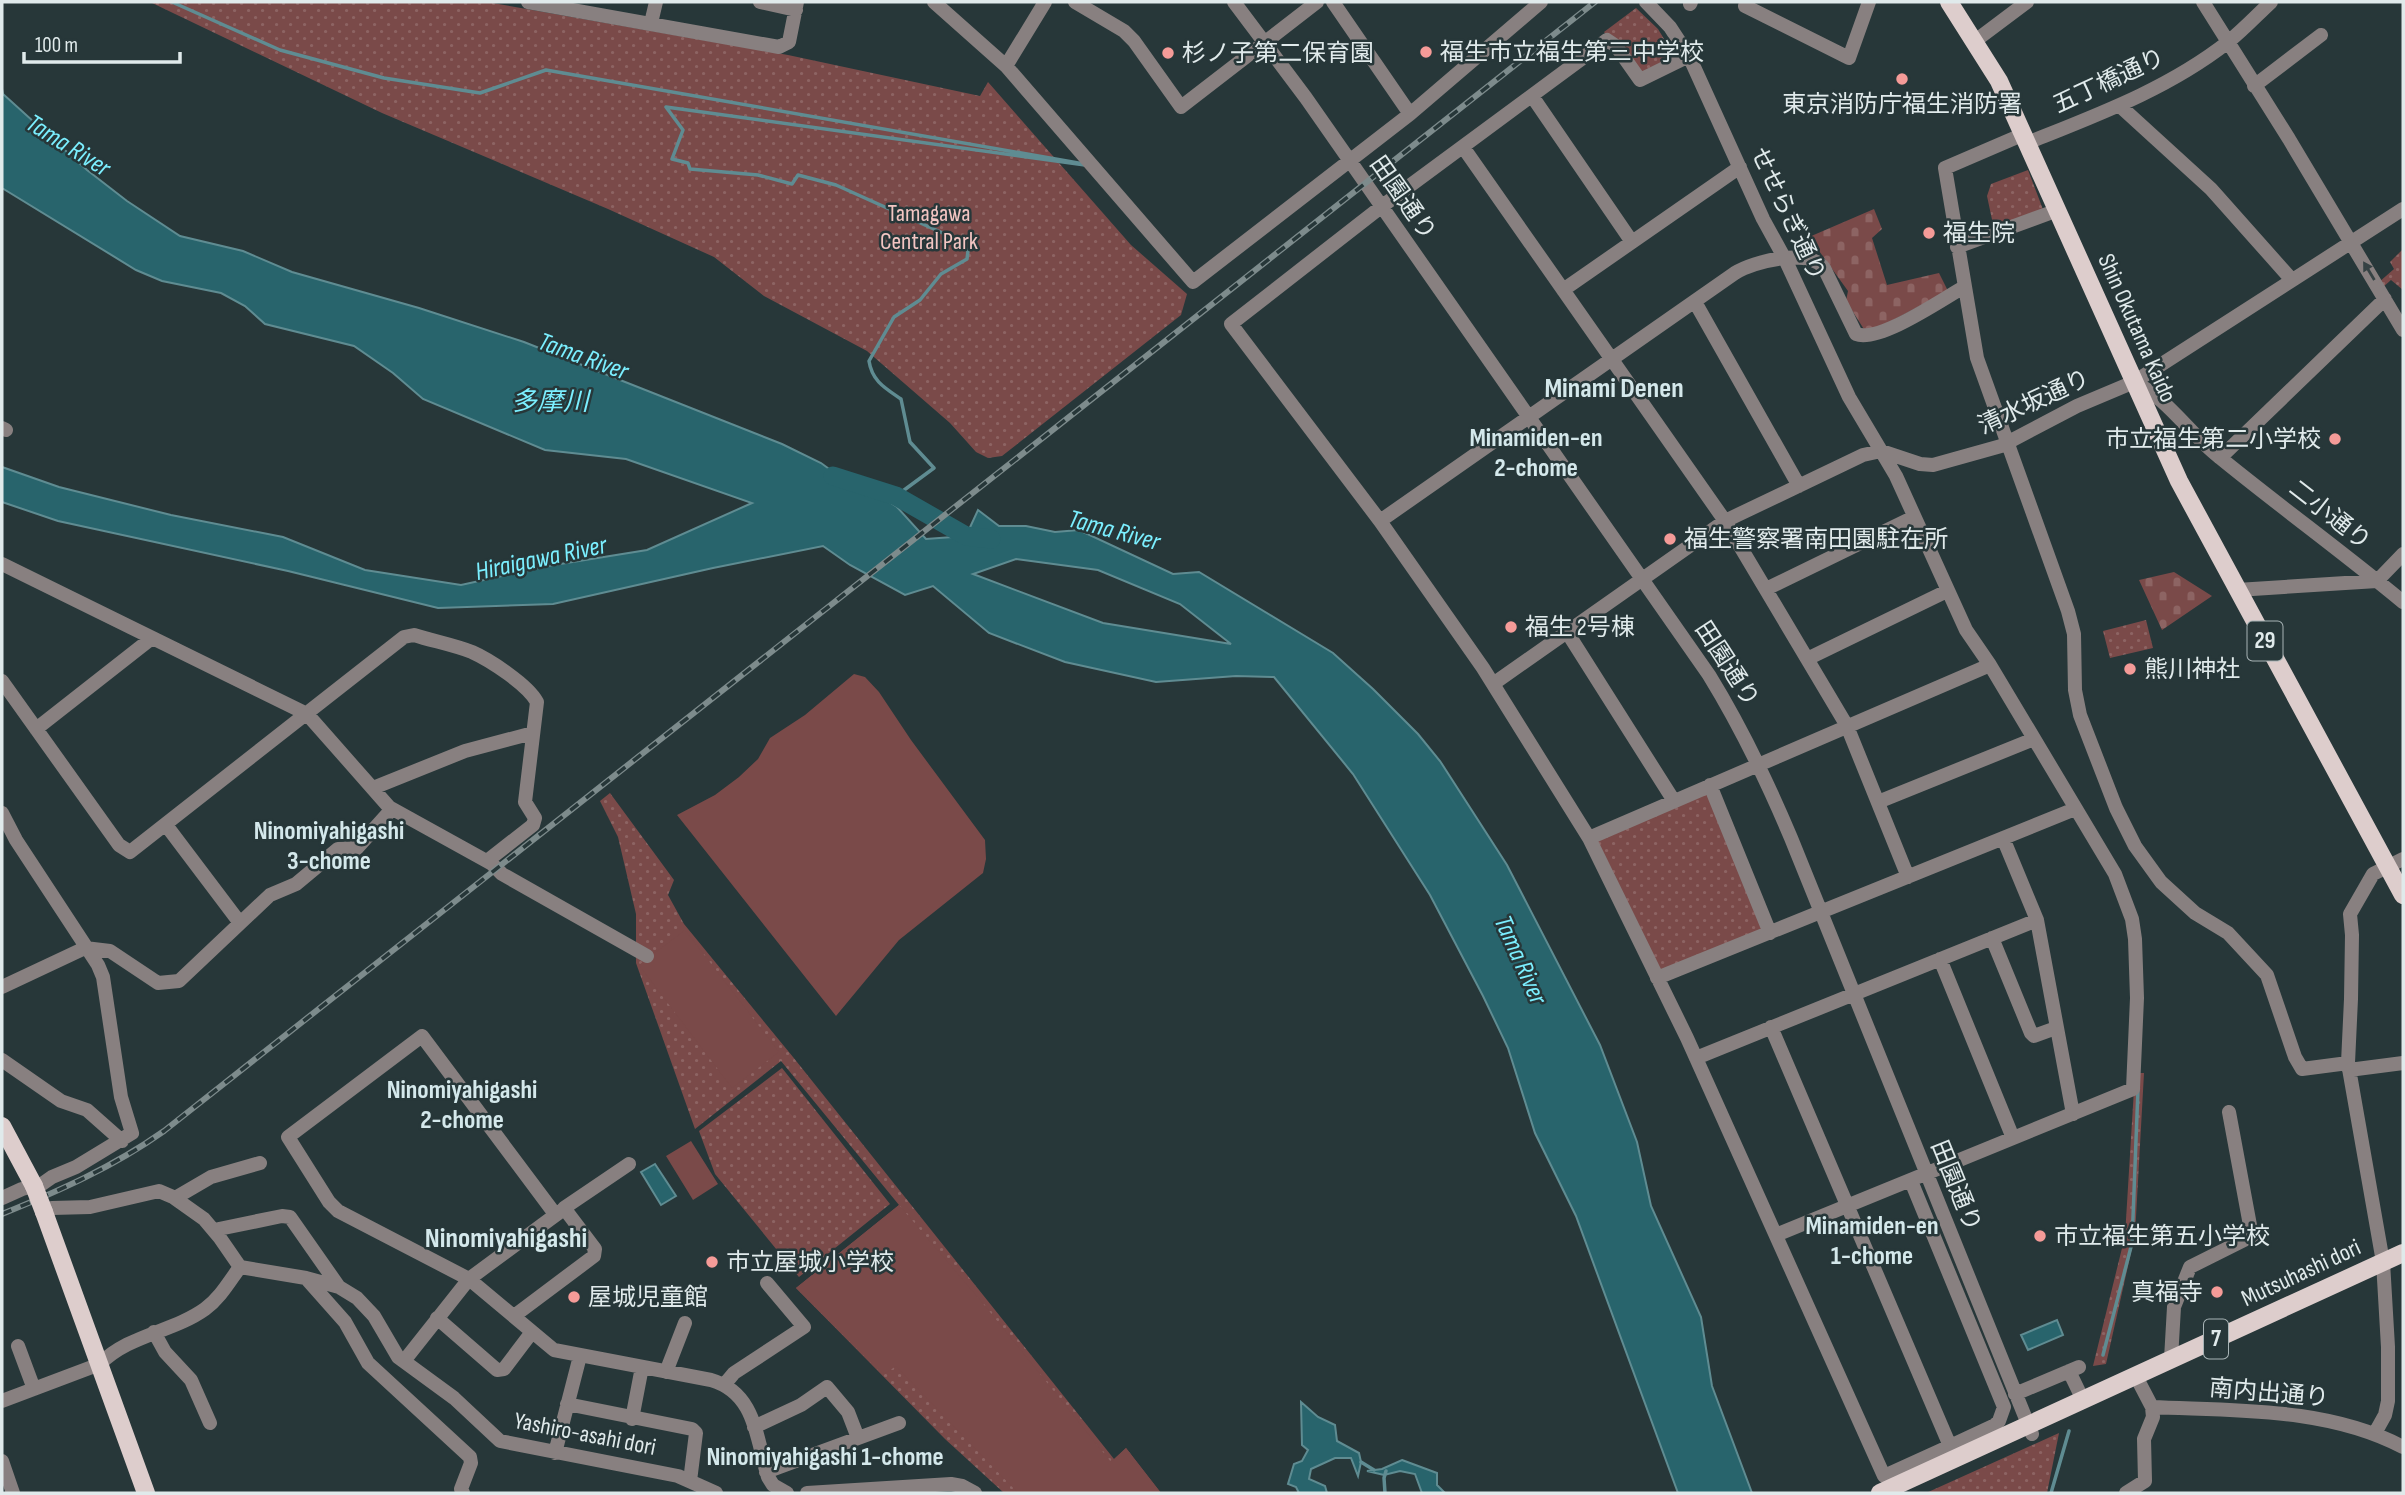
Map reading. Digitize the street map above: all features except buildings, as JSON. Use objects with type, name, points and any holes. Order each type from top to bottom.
[{"type":"main road","name":"Shin Okutama Kaido","points":[[1949,3],[1999,81],[2179,481],[2237,590],[2395,863],[2403,895]]},
{"type":"main road","points":[[2,1126],[34,1186],[146,1493]]},
{"type":"main road","name":"Mutsuhashi dori","points":[[2030,1430],[2140,1384],[2383,1267],[2403,1253]]},
{"type":"main road","name":"Mutsuhashi dori","points":[[2030,1430],[2082,1400],[2171,1359],[2383,1267],[2403,1263]]},
{"type":"main road","name":"7","points":[[1880,1493],[2030,1430]]},
{"type":"main road","name":"7","points":[[1903,1493],[2030,1430]]},
{"type":"street","points":[[528,2],[783,47],[789,42],[796,6],[760,2]]},
{"type":"street","points":[[647,22],[648,2]]},
{"type":"street","points":[[647,22],[656,2]]},
{"type":"street","points":[[1006,66],[1045,2]]},
{"type":"street","points":[[1074,2],[1124,31],[1181,107],[1317,2]]},
{"type":"street","name":"田園通り","points":[[1234,2],[1381,206],[1709,675],[1759,763],[2030,1430]]},
{"type":"street","points":[[1333,2],[1410,114]]},
{"type":"street","points":[[940,3],[1006,66],[1193,282],[1410,114],[1541,2]]},
{"type":"street","name":"せせらぎ通り","points":[[1646,2],[1670,27],[1689,56],[1763,219],[1785,259],[1849,397],[1896,476],[1966,630],[1990,665],[2115,874],[2132,919],[2137,998],[2133,1089],[2073,1114]]},
{"type":"street","points":[[1744,3],[1849,58],[1869,2]]},
{"type":"street","points":[[1975,41],[2027,2]]},
{"type":"street","points":[[2203,2],[2290,139],[2403,330]]},
{"type":"street","name":"五丁橋通り","points":[[1957,247],[1945,168],[2120,106],[2152,90],[2228,42],[2271,2]]},
{"type":"street","points":[[2254,86],[2321,35]]},
{"type":"street","points":[[1689,56],[1640,80],[1616,46],[1608,40],[1381,206],[1231,324],[1380,521],[1493,684],[1589,838],[1696,1058],[1884,1476],[1995,1425],[2004,1407],[1911,1181]]},
{"type":"street","points":[[1532,96],[1632,242]]},
{"type":"street","points":[[2120,106],[2211,189],[2292,280]]},
{"type":"street","points":[[1463,147],[1725,521],[1847,726],[1908,877]]},
{"type":"street","points":[[1563,290],[1740,167]]},
{"type":"street","name":"清水坂通り","points":[[1881,451],[1920,464],[1933,465],[2008,443],[2077,406],[2134,382],[2403,209]]},
{"type":"street","points":[[2058,210],[1957,247],[1976,358],[2068,611],[2074,634],[2075,690],[2080,715],[2116,808],[2135,846],[2161,882],[2183,904],[2228,933],[2267,975],[2295,1057],[2302,1069],[2403,1063]]},
{"type":"street","points":[[1380,521],[1743,268],[1761,261],[1804,258],[1818,261],[1856,334],[1861,337],[1871,337],[1888,330],[1964,287]]},
{"type":"street","points":[[2220,458],[2385,299]]},
{"type":"street","points":[[1695,302],[1799,486]]},
{"type":"street","name":"二小通り","points":[[2134,382],[2151,390],[2188,430],[2220,458],[2403,602]]},
{"type":"street","points":[[1493,684],[1725,521],[1863,455],[1881,451]]},
{"type":"street","points":[[1766,589],[1914,517]]},
{"type":"street","points":[[2237,590],[2377,581],[2403,554]]},
{"type":"street","points":[[2,565],[307,713],[392,809],[487,860],[502,874],[647,956]]},
{"type":"street","points":[[1807,659],[1947,591]]},
{"type":"street","points":[[1567,632],[1674,801]]},
{"type":"street","points":[[2,681],[119,845],[130,852],[406,635],[474,653],[513,677],[534,695],[537,702],[525,802],[535,818],[533,825],[487,860]]},
{"type":"street","points":[[36,729],[152,638]]},
{"type":"street","points":[[1589,838],[1990,665]]},
{"type":"street","points":[[373,788],[465,751],[533,733]]},
{"type":"street","points":[[1878,802],[2034,738]]},
{"type":"street","points":[[1710,785],[1770,933]]},
{"type":"street","points":[[2,987],[85,948],[110,951],[158,983],[176,982],[270,895],[296,884],[338,849],[357,848],[392,809]]},
{"type":"street","points":[[1657,978],[2075,809]]},
{"type":"street","points":[[2,813],[98,965],[107,990],[121,1097],[132,1133],[76,1167],[42,1184],[2,1198]]},
{"type":"street","points":[[166,825],[240,923]]},
{"type":"street","points":[[1776,1235],[2073,1114],[2037,920],[2003,838]]},
{"type":"street","points":[[2375,1433],[2385,1415],[2396,1347],[2349,1067],[2352,935],[2350,914],[2372,875],[2395,863]]},
{"type":"street","points":[[1696,1058],[2037,920]]},
{"type":"street","points":[[1992,939],[2031,1033],[2034,1036],[2056,1028]]},
{"type":"street","points":[[1940,959],[2013,1138]]},
{"type":"street","points":[[1771,1027],[1950,1446]]},
{"type":"street","points":[[514,1316],[594,1256],[595,1249],[560,1211],[422,1036],[288,1137],[328,1202],[338,1210],[469,1279],[554,1350],[724,1385],[743,1399],[766,1472],[774,1485],[787,1493]]},
{"type":"street","points":[[2,1059],[61,1101],[87,1110],[122,1141]]},
{"type":"street","points":[[2171,1359],[2174,1307],[2190,1267],[2252,1237],[2229,1112]]},
{"type":"street","points":[[175,1198],[211,1177],[260,1163]]},
{"type":"street","points":[[404,1361],[469,1279],[560,1211],[629,1164]]},
{"type":"street","points":[[44,1212],[52,1208],[90,1207],[159,1191],[175,1198],[204,1219],[240,1267],[306,1278],[339,1287]]},
{"type":"street","points":[[214,1230],[282,1216],[290,1217],[339,1287]]},
{"type":"street","points":[[2,1401],[100,1364],[108,1356],[154,1332],[204,1310],[223,1291],[240,1267]]},
{"type":"street","points":[[306,1278],[345,1322],[368,1363],[470,1457],[471,1464],[461,1489],[463,1493]]},
{"type":"street","points":[[724,1385],[734,1373],[804,1327],[767,1283]]},
{"type":"street","name":"Yashiro-asahi dori","points":[[339,1287],[367,1307],[398,1357],[454,1398],[500,1441],[678,1476],[716,1493]]},
{"type":"street","points":[[437,1318],[497,1370],[504,1369],[532,1332]]},
{"type":"street","points":[[666,1372],[685,1323]]},
{"type":"street","points":[[154,1332],[165,1352],[191,1380],[210,1423]]},
{"type":"street","points":[[18,1346],[34,1389]]},
{"type":"street","points":[[555,1453],[580,1356]]},
{"type":"street","points":[[632,1419],[642,1367]]},
{"type":"street","points":[[2015,1394],[2074,1369],[2082,1400]]},
{"type":"street","points":[[2126,1493],[2145,1481],[2144,1439],[2153,1418],[2152,1407],[2140,1384]]},
{"type":"street","points":[[754,1427],[801,1405],[827,1387],[848,1412],[858,1438]]},
{"type":"street","points":[[567,1404],[692,1429],[696,1433],[690,1481]]},
{"type":"street","name":"南内出通り","points":[[2152,1407],[2324,1419],[2375,1433],[2403,1447]]},
{"type":"street","points":[[766,1472],[899,1423]]},
{"type":"street","points":[[2,1461],[8,1488]]},
{"type":"street","points":[[807,1493],[886,1491],[951,1484],[975,1493]]},
{"type":"green space","name":"Tamagawa Central Park","points":[[150,2],[487,2],[788,55],[980,96],[988,82],[1131,245],[1187,294],[1181,315],[1002,456],[988,458],[976,452],[950,423],[867,351],[764,296],[714,257],[382,113]]},
{"type":"green space","points":[[1636,8],[1658,29],[1675,57],[1636,76],[1604,32]]},
{"type":"green space","points":[[2028,170],[2044,212],[1994,229],[1987,196],[1991,184]]},
{"type":"green space","points":[[1874,209],[1882,229],[1872,238],[1887,285],[1939,273],[1948,291],[1867,334],[1846,301],[1848,291],[1809,237]]},
{"type":"green space","points":[[2403,249],[2403,290],[2391,280],[2382,288],[2378,283],[2394,269],[2390,262]]},
{"type":"green space","points":[[2174,572],[2212,596],[2162,630],[2139,580]]},
{"type":"green space","points":[[2146,620],[2153,648],[2110,658],[2103,631]]},
{"type":"green space","points":[[854,674],[865,677],[879,692],[985,840],[986,859],[983,873],[899,940],[836,1016],[677,815],[715,795],[739,777],[758,759],[770,738],[805,715]]},
{"type":"green space","points":[[1706,790],[1765,933],[1659,976],[1593,841]]},
{"type":"green space","points":[[610,793],[674,880],[668,895],[684,924],[1114,1459],[1126,1448],[1161,1493],[1004,1493],[945,1439],[796,1288],[899,1205],[781,1061],[695,1129],[636,963],[636,914],[618,837],[600,801]]},
{"type":"green space","points":[[685,930],[779,1052],[732,1088],[639,965]]},
{"type":"green space","points":[[782,1068],[890,1204],[799,1277],[715,1174],[699,1131]]},
{"type":"green space","points":[[2135,1073],[2144,1073],[2135,1235],[2106,1364],[2093,1366],[2125,1236]]},
{"type":"green space","points":[[691,1141],[718,1184],[693,1200],[666,1156]]},
{"type":"green space","points":[[899,1205],[981,1301],[1111,1462],[1126,1448],[1161,1493],[1018,1493],[896,1366],[883,1375],[796,1288]]},
{"type":"green space","points":[[2059,1433],[2047,1493],[1926,1493]]},
{"type":"water","name":"多摩川","points":[[2,89],[3,94],[87,170],[127,201],[180,236],[243,251],[292,272],[419,308],[524,342],[782,444],[821,463],[843,479],[866,487],[897,507],[926,539],[966,536],[978,510],[999,526],[1026,526],[1055,532],[1079,530],[1173,574],[1199,572],[1333,653],[1418,734],[1440,761],[1507,865],[1600,1045],[1637,1142],[1651,1206],[1701,1317],[1712,1386],[1752,1493],[1678,1493],[1576,1216],[1535,1133],[1508,1048],[1483,996],[1430,895],[1353,774],[1274,677],[1236,676],[1156,682],[1065,662],[989,633],[933,586],[905,595],[850,565],[823,546],[553,604],[438,608],[288,571],[58,521],[2,502],[2,467],[59,487],[171,515],[283,537],[365,570],[461,585],[548,566],[647,550],[752,503],[626,459],[545,450],[423,399],[393,373],[354,346],[265,324],[245,306],[221,293],[162,281],[136,270],[2,188]],"holes":[[[1016,559],[1098,570],[1180,604],[1231,644],[1103,623],[973,574]]]},
{"type":"water","points":[[655,1164],[676,1196],[661,1205],[641,1172]]},
{"type":"water","points":[[2057,1320],[2063,1335],[2028,1350],[2021,1335]]},
{"type":"water","points":[[1301,1402],[1318,1417],[1335,1425],[1337,1441],[1359,1453],[1361,1462],[1358,1476],[1351,1458],[1335,1458],[1311,1469],[1309,1479],[1325,1486],[1327,1493],[1299,1493],[1296,1487],[1288,1484],[1294,1464],[1302,1461],[1308,1450],[1302,1445]]},
{"type":"water","points":[[1402,1460],[1437,1473],[1437,1485],[1445,1493],[1422,1493],[1415,1474],[1400,1471],[1384,1475],[1367,1471],[1382,1469]]},
{"type":"waterway","points":[[172,2],[280,50],[384,78],[480,93],[546,70],[1084,164]]},
{"type":"waterway","points":[[896,496],[934,468],[910,442],[901,399],[876,379],[869,361],[894,317],[920,300],[941,274],[967,259],[968,251],[956,239],[836,185],[798,175],[792,184],[758,175],[690,169],[688,163],[672,159],[683,130],[666,107],[1085,165]]},
{"type":"waterway","name":"Tama River","points":[[833,476],[896,496],[966,536],[991,539]]},
{"type":"waterway","points":[[2103,1355],[2132,1243],[2138,1089]]},
{"type":"waterway","points":[[2051,1493],[2069,1431]]},
{"type":"waterway","points":[[1361,1462],[1374,1470]]},
{"type":"waterway","points":[[1385,1493],[1386,1471]]},
{"type":"railway","points":[[2,1214],[85,1177],[164,1131],[1595,2]]},
{"type":"place","name":"福生市立福生第三中学校","points":[[1426,52]]},
{"type":"place","name":"杉ノ子第二保育園","points":[[1168,53]]},
{"type":"place","name":"東京消防庁福生消防署","points":[[1902,79]]},
{"type":"place","name":"福生院","points":[[1929,233]]},
{"type":"place","name":"市立福生第二小学校","points":[[2335,439]]},
{"type":"place","name":"福生警察署南田園駐在所","points":[[1670,539]]},
{"type":"place","name":"福生 2号棟","points":[[1511,627]]},
{"type":"place","name":"熊川神社","points":[[2130,669]]},
{"type":"place","name":"市立福生第五小学校","points":[[2040,1236]]},
{"type":"place","name":"市立屋城小学校","points":[[712,1262]]},
{"type":"place","name":"真福寺","points":[[2217,1292]]},
{"type":"place","name":"屋城児童館","points":[[574,1297]]},
{"type":"district","name":"Minami Denen","points":[[1614,388]]},
{"type":"district","name":"Minamiden-en 2-chome","points":[[1536,453]]},
{"type":"district","name":"Ninomiyahigashi 3-chome","points":[[329,846]]},
{"type":"district","name":"Ninomiyahigashi 2-chome","points":[[462,1105]]},
{"type":"district","name":"Ninomiyahigashi","points":[[506,1238]]},
{"type":"district","name":"Minamiden-en 1-chome","points":[[1872,1241]]},
{"type":"district","name":"Ninomiyahigashi 1-chome","points":[[825,1457]]},
{"type":"water label","name":"Hiraigawa River","points":[[541,559]]}]
